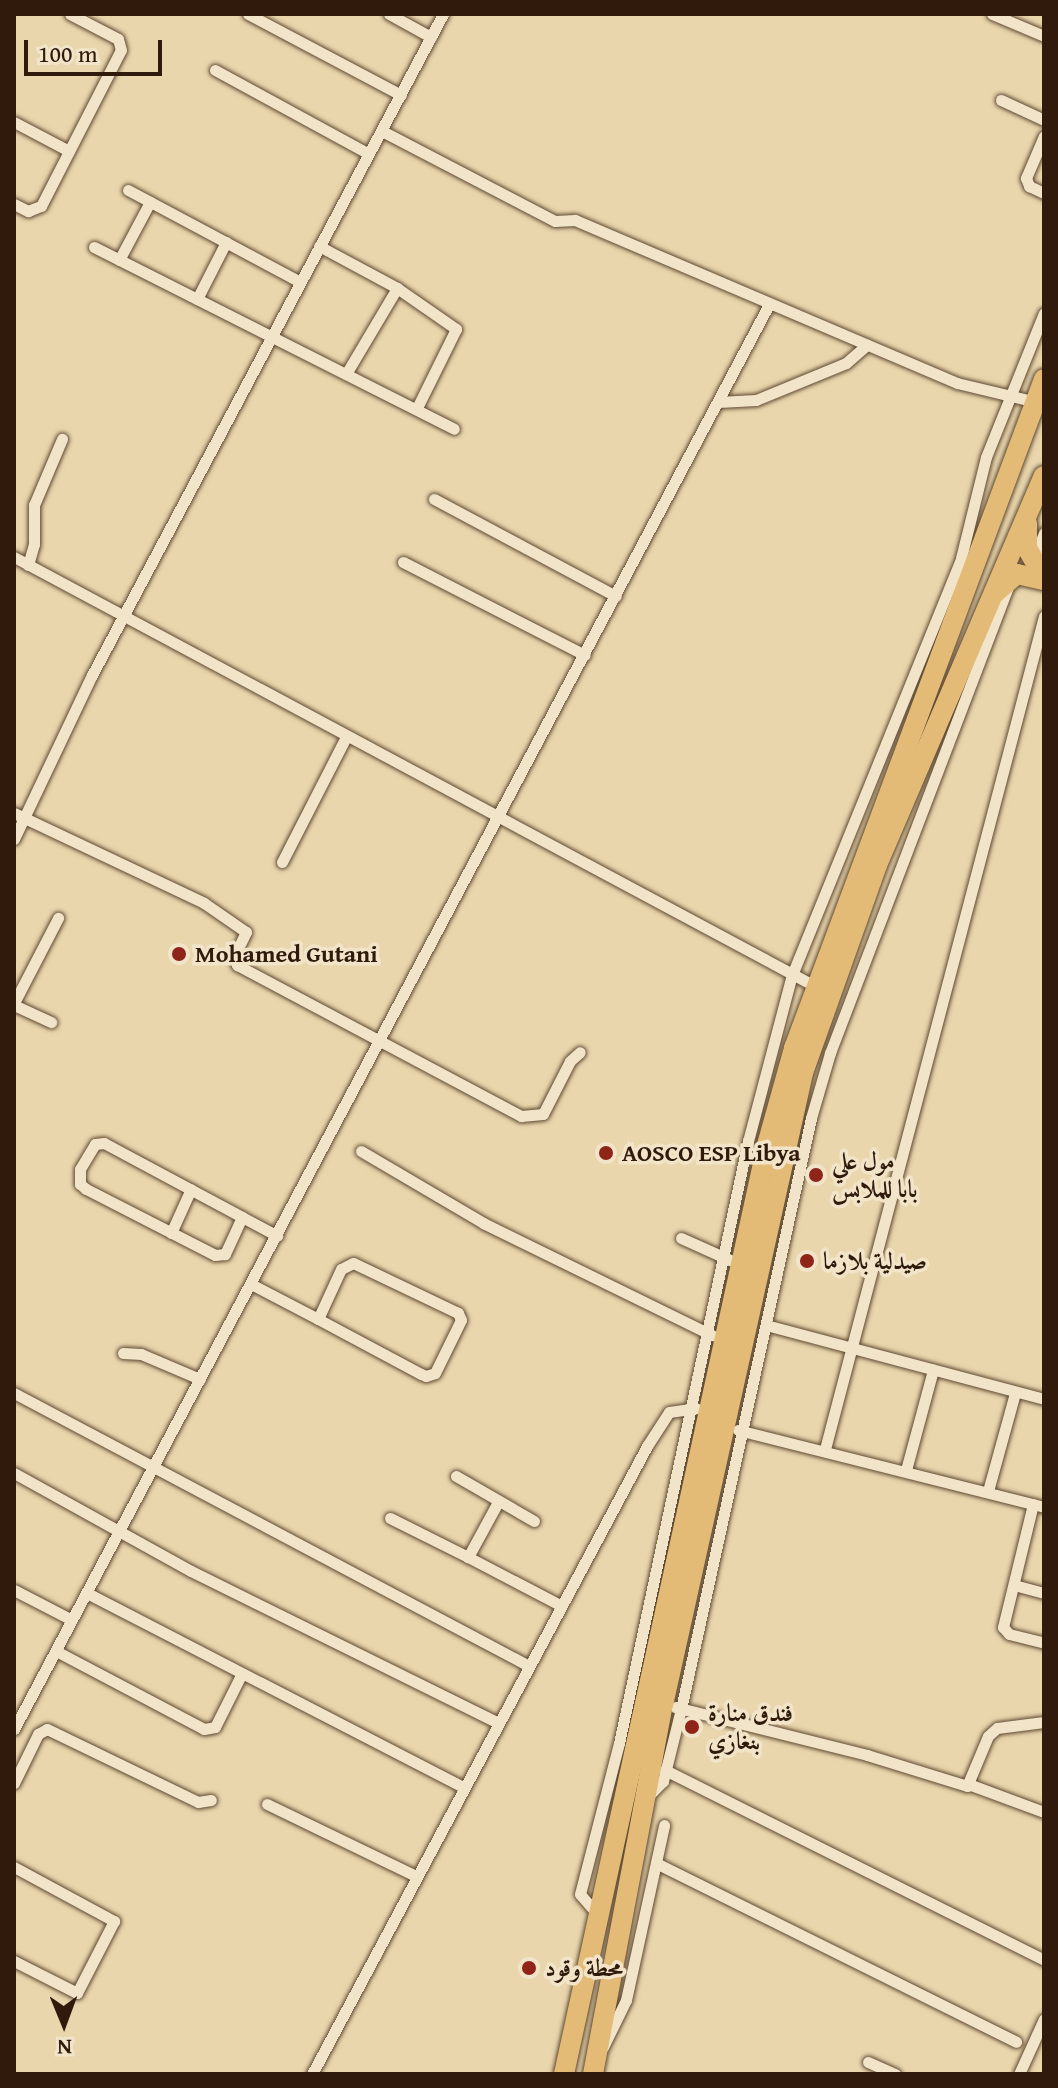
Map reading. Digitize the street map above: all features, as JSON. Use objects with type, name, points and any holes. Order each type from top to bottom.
[{"type":"highway","points":[[564,2074],[599,1917],[699,1408],[716,1336],[749,1269],[746,1195],[758,1143],[813,985],[1044,379]]},
{"type":"highway","points":[[595,2065],[646,1798],[672,1707],[749,1269],[793,1112],[828,997],[881,853],[985,605],[1044,476]]},
{"type":"highway","points":[[985,605],[1010,578],[1040,573],[1026,541],[1027,516]]},
{"type":"street","points":[[14,204],[28,211],[41,206],[121,50],[118,39],[70,14]]},
{"type":"street","points":[[248,14],[401,95]]},
{"type":"street","points":[[389,14],[431,37]]},
{"type":"street","points":[[14,839],[271,335],[443,14]]},
{"type":"street","points":[[992,14],[1044,36]]},
{"type":"street","points":[[215,70],[369,154]]},
{"type":"street","points":[[1001,100],[1044,120]]},
{"type":"street","points":[[14,122],[69,151]]},
{"type":"street","points":[[382,131],[555,221],[575,220],[768,306],[957,383],[1036,402]]},
{"type":"street","points":[[1044,136],[1026,178],[1029,186],[1044,193]]},
{"type":"street","points":[[128,190],[300,282]]},
{"type":"street","points":[[119,260],[150,202]]},
{"type":"street","points":[[197,299],[226,242]]},
{"type":"street","points":[[319,246],[397,288],[456,329],[417,408]]},
{"type":"street","points":[[94,247],[454,429]]},
{"type":"street","points":[[346,374],[397,288]]},
{"type":"street","points":[[14,1729],[500,818],[768,306]]},
{"type":"street","points":[[758,1143],[792,975],[961,558],[986,457],[1044,313]]},
{"type":"street","points":[[718,402],[756,400],[846,363],[867,345]]},
{"type":"street","points":[[28,565],[34,544],[34,505],[62,439]]},
{"type":"street","points":[[434,499],[616,596]]},
{"type":"street","points":[[1040,573],[1044,533]]},
{"type":"street","points":[[14,557],[813,985]]},
{"type":"street","points":[[403,562],[585,655]]},
{"type":"street","points":[[646,1798],[658,1789],[665,1770],[672,1707],[743,1431],[766,1325],[749,1269],[1010,578]]},
{"type":"street","points":[[825,1449],[848,1350],[1044,616]]},
{"type":"street","points":[[282,862],[346,737]]},
{"type":"street","points":[[14,813],[204,903],[246,932],[234,957],[237,965],[379,1045],[530,1119],[543,1114],[580,1052]]},
{"type":"street","points":[[51,1022],[14,1004],[58,918]]},
{"type":"street","points":[[242,1217],[220,1256],[86,1189],[80,1184],[80,1169],[100,1142],[191,1189],[277,1236]]},
{"type":"street","points":[[361,1151],[483,1223],[716,1336]]},
{"type":"street","points":[[171,1233],[191,1189]]},
{"type":"street","points":[[681,1238],[749,1269]]},
{"type":"street","points":[[251,1284],[318,1319],[431,1376],[461,1320],[458,1313],[353,1263],[341,1269],[318,1319]]},
{"type":"street","points":[[766,1325],[848,1350],[1044,1399]]},
{"type":"street","points":[[123,1353],[141,1354],[200,1379]]},
{"type":"street","points":[[906,1470],[933,1370]]},
{"type":"street","points":[[14,1393],[529,1666]]},
{"type":"street","points":[[988,1491],[1015,1393]]},
{"type":"street","points":[[312,2074],[560,1605],[667,1414],[699,1408]]},
{"type":"street","points":[[722,1427],[825,1449],[1038,1505],[1014,1585],[1005,1631],[1044,1643]]},
{"type":"street","points":[[14,1473],[191,1571],[499,1723]]},
{"type":"street","points":[[456,1476],[534,1521]]},
{"type":"street","points":[[468,1557],[498,1502]]},
{"type":"street","points":[[390,1518],[560,1605]]},
{"type":"street","points":[[1014,1585],[1044,1593]]},
{"type":"street","points":[[14,1590],[72,1620]]},
{"type":"street","points":[[87,1593],[464,1788]]},
{"type":"street","points":[[56,1651],[204,1729],[215,1727],[242,1673]]},
{"type":"street","points":[[672,1707],[971,1785],[1044,1812]]},
{"type":"street","points":[[971,1785],[988,1736],[997,1728],[1044,1722]]},
{"type":"street","points":[[14,1783],[38,1734],[47,1729],[198,1802],[211,1800]]},
{"type":"street","points":[[665,1770],[1044,1960]]},
{"type":"street","points":[[267,1804],[416,1876]]},
{"type":"street","points":[[595,2065],[626,2000],[664,1825]]},
{"type":"street","points":[[656,1863],[1016,2042]]},
{"type":"street","points":[[14,1867],[114,1921],[77,1993],[14,1961]]},
{"type":"street","points":[[1019,2074],[1044,2019]]},
{"type":"street","points":[[868,2062],[895,2074]]},
{"type":"place","name":"Mohamed Gutani","points":[[179,954]]},
{"type":"place","name":"AOSCO ESP Libya","points":[[606,1153]]},
{"type":"place","name":"مول علي بابا للملابس","points":[[816,1175]]},
{"type":"place","name":"صيدلية بلازما","points":[[807,1261]]},
{"type":"place","name":"فندق منارة بنغازي","points":[[692,1727]]},
{"type":"place","name":"محطة وقود","points":[[529,1968]]}]
